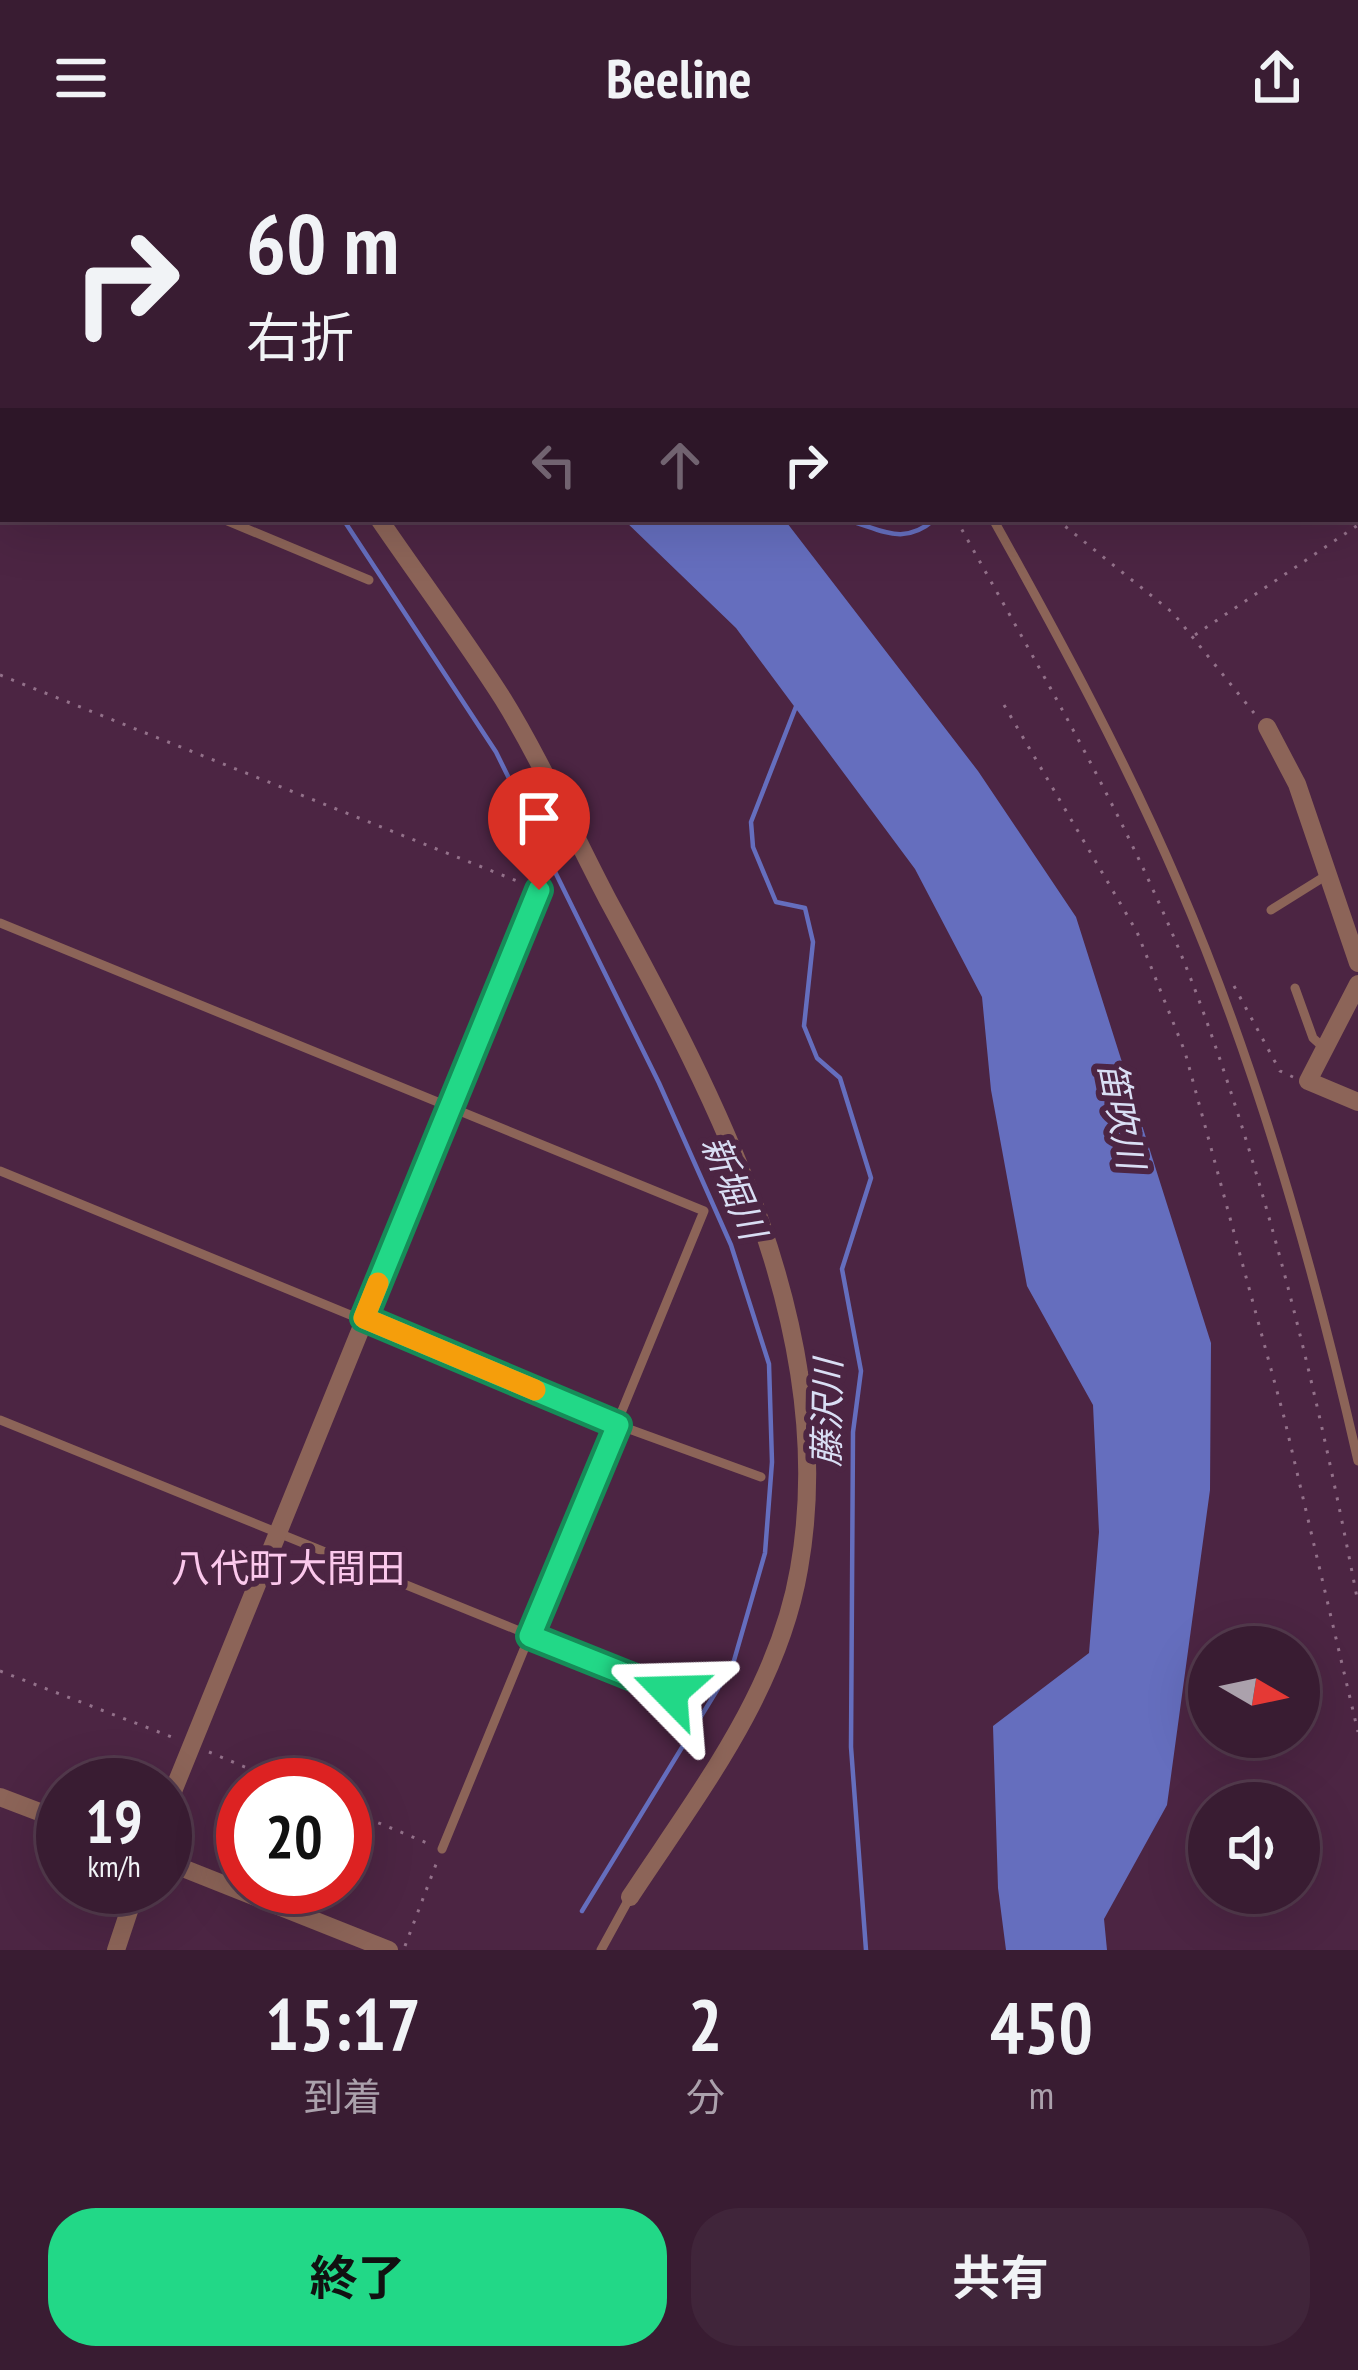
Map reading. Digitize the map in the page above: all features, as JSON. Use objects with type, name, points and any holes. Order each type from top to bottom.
[{"type":"street","points":[[382,522],[503,700],[743,1168],[787,1321],[806,1428],[808,1481],[799,1572],[752,1710],[630,1898]]},
{"type":"street","points":[[1267,728],[1297,784],[1358,963]]},
{"type":"street","points":[[185,1758],[539,890]]},
{"type":"street","points":[[1358,983],[1308,1081],[1358,1102]]},
{"type":"street","points":[[0,1797],[36,1811]]},
{"type":"street","points":[[192,1872],[389,1950]]},
{"type":"street","points":[[116,1950],[128,1914]]},
{"type":"lane","points":[[230,522],[369,580]]},
{"type":"lane","points":[[995,522],[1139,796],[1211,965],[1318,1299],[1358,1460]]},
{"type":"lane","points":[[1271,910],[1329,874]]},
{"type":"lane","points":[[0,923],[704,1210],[442,1849]]},
{"type":"lane","points":[[1295,988],[1313,1038],[1324,1048]]},
{"type":"lane","points":[[0,1171],[618,1425],[761,1477]]},
{"type":"lane","points":[[0,1420],[670,1692]]},
{"type":"lane","points":[[601,1950],[630,1898]]},
{"type":"path","points":[[958,522],[1113,812],[1204,1014],[1292,1312],[1358,1603]]},
{"type":"path","points":[[1060,522],[1160,601],[1267,728]]},
{"type":"path","points":[[1193,637],[1358,525]]},
{"type":"path","points":[[0,675],[539,890]]},
{"type":"path","points":[[1004,705],[1137,932],[1185,1052],[1284,1417],[1358,1732]]},
{"type":"path","points":[[1211,965],[1225,973],[1280,1071],[1290,1076]]},
{"type":"path","points":[[0,1671],[223,1758]]},
{"type":"path","points":[[372,1820],[442,1849],[403,1950]]},
{"type":"water","name":"笛吹川","points":[[626,522],[786,522],[978,771],[1076,917],[1211,1343],[1210,1490],[1167,1805],[1104,1919],[1107,1950],[1006,1950],[998,1888],[993,1726],[1089,1653],[1099,1532],[1093,1405],[1027,1286],[991,1090],[982,997],[915,869],[736,628]]},
{"type":"waterway","name":"新堀川","points":[[345,522],[496,752],[659,1083],[731,1245],[769,1364],[772,1462],[765,1553],[733,1664],[582,1911]]},
{"type":"waterway","points":[[852,522],[901,534],[931,522]]},
{"type":"waterway","name":"藤沢川","points":[[797,704],[751,822],[753,847],[776,902],[805,908],[813,942],[804,1026],[817,1058],[840,1078],[871,1178],[842,1269],[861,1371],[853,1432],[851,1747],[866,1950]]},
{"type":"slow traffic","points":[[378,1283],[364,1318],[535,1390]]},
{"type":"district","name":"八代町大間田","points":[[288,1568]]},
{"type":"route","points":[[539,890],[364,1318],[618,1425],[530,1636],[670,1692]]}]
